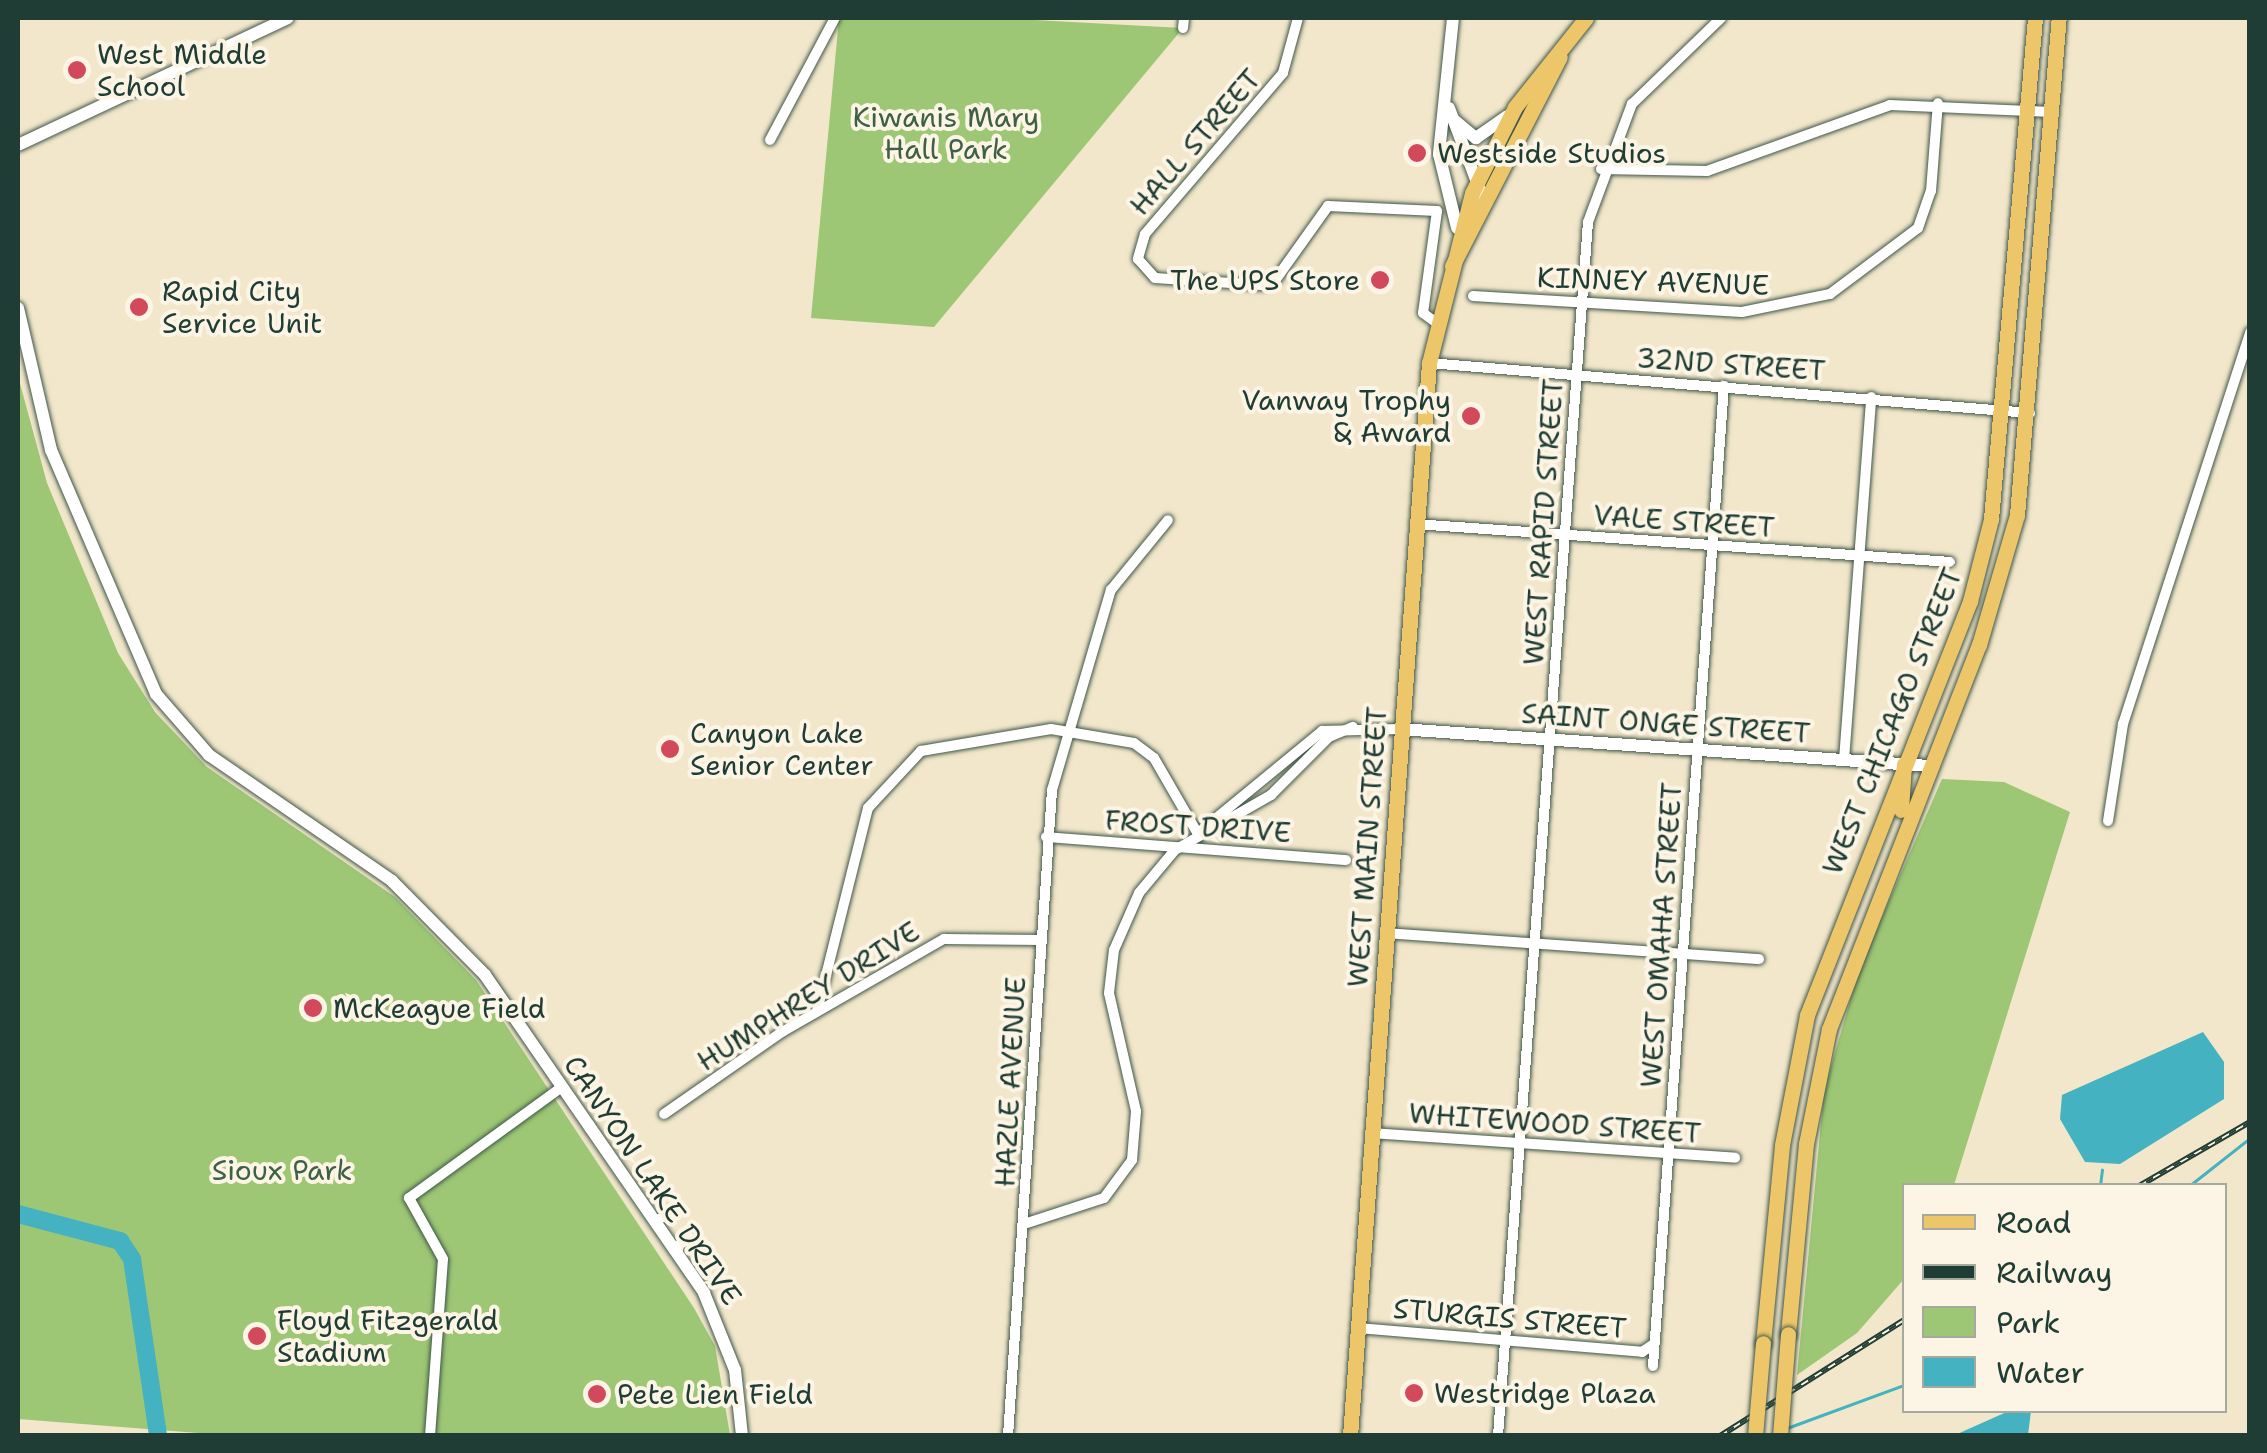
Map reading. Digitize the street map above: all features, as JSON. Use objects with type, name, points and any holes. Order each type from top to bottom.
[{"type":"main road","points":[[1456,236],[1515,107],[1586,18]]},
{"type":"main road","name":"WEST CHICAGO STREET","points":[[1780,1436],[1815,1088],[1863,927],[1988,620],[2017,515],[2030,413],[2057,52],[2056,18]]},
{"type":"main road","points":[[2035,22],[2038,94],[2052,112]]},
{"type":"main road","name":"WEST CHICAGO STREET","points":[[1755,1436],[1782,1145],[1807,1016],[1973,591],[2006,410],[2035,22]]},
{"type":"main road","points":[[1456,261],[1561,53]]},
{"type":"main road","points":[[2028,110],[2042,120],[2045,210]]},
{"type":"main road","name":"WEST MAIN STREET","points":[[1350,1436],[1429,364],[1436,323],[1456,261],[1456,236]]},
{"type":"main road","points":[[2014,306],[2015,394],[2030,413]]},
{"type":"main road","points":[[2006,410],[2021,432],[2017,515]]},
{"type":"main road","points":[[1929,766],[1925,736],[1973,591]]},
{"type":"main road","points":[[1863,927],[1908,788],[1904,764]]},
{"type":"street","points":[[18,145],[288,18]]},
{"type":"street","points":[[770,140],[835,18]]},
{"type":"street","name":"HALL STREET","points":[[1298,18],[1284,73],[1145,234],[1140,264],[1161,279],[1268,284],[1322,210],[1339,204],[1437,211],[1423,317],[1436,323]]},
{"type":"street","points":[[1453,18],[1448,100],[1439,154],[1456,180],[1478,184],[1498,175]]},
{"type":"street","name":"WEST RAPID STREET","points":[[1498,1436],[1576,375],[1600,169],[1646,85],[1721,18]]},
{"type":"street","points":[[1448,100],[1450,116],[1478,184]]},
{"type":"street","points":[[1600,169],[1706,172],[1859,111],[1938,103],[2052,112]]},
{"type":"street","name":"KINNEY AVENUE","points":[[1473,296],[1757,311],[1848,284],[1924,218],[1938,103]]},
{"type":"street","points":[[1450,116],[1480,138],[1515,107]]},
{"type":"street","name":"WEST MAIN STREET","points":[[1439,154],[1458,202],[1456,236]]},
{"type":"street","name":"WEST MAIN STREET","points":[[1456,261],[1478,184]]},
{"type":"street","points":[[1432,260],[1456,261]]},
{"type":"street","name":"CANYON LAKE DRIVE","points":[[18,308],[56,465],[168,710],[231,773],[423,908],[485,975],[674,1248],[726,1340],[742,1436]]},
{"type":"street","points":[[2108,822],[2124,724],[2250,332]]},
{"type":"street","name":"32ND STREET","points":[[1429,364],[1872,397],[2030,413]]},
{"type":"street","name":"WEST OMAHA STREET","points":[[1654,1366],[1724,386]]},
{"type":"street","points":[[1844,760],[1872,397]]},
{"type":"street","name":"HAZLE AVENUE","points":[[1008,1436],[1046,837],[1067,732],[1114,582],[1168,520]]},
{"type":"street","name":"VALE STREET","points":[[1415,524],[1950,562]]},
{"type":"street","points":[[1198,834],[1246,812],[1353,728]]},
{"type":"street","points":[[1024,1224],[1098,1202],[1128,1170],[1137,1122],[1112,1027],[1112,964],[1138,892],[1178,848],[1322,731],[1400,730]]},
{"type":"street","name":"SAINT ONGE STREET","points":[[1400,730],[1929,766]]},
{"type":"street","points":[[817,1011],[864,820],[892,774],[940,744],[1067,732],[1148,750],[1198,834]]},
{"type":"street","name":"FROST DRIVE","points":[[1046,837],[1346,860]]},
{"type":"street","points":[[1386,933],[1759,960]]},
{"type":"street","name":"HUMPHREY DRIVE","points":[[664,1114],[817,1011],[950,937],[1041,940]]},
{"type":"street","points":[[430,1436],[442,1253],[409,1198],[562,1086]]},
{"type":"street","name":"WHITEWOOD STREET","points":[[1372,1133],[1735,1158]]},
{"type":"street","points":[[656,1222],[672,1212]]},
{"type":"street","points":[[674,1248],[690,1238]]},
{"type":"street","name":"STURGIS STREET","points":[[1358,1328],[1642,1352],[1655,1343]]},
{"type":"green space","name":"Kiwanis Mary Hall Park","points":[[839,18],[996,18],[1183,28],[934,327],[811,318]]},
{"type":"green space","name":"Sioux Park","points":[[18,376],[47,483],[118,653],[155,712],[207,767],[395,897],[476,980],[694,1308],[715,1346],[730,1435],[237,1436],[18,1419]]},
{"type":"green space","points":[[1942,779],[2004,782],[2070,812],[1955,1183],[1902,1183],[1902,1281],[1857,1333],[1797,1375],[1824,1091],[1859,970]]},
{"type":"water","points":[[2203,1032],[2224,1062],[2224,1099],[2120,1164],[2085,1162],[2060,1119],[2062,1095]]},
{"type":"water","points":[[2004,1413],[2031,1413],[2028,1435],[1955,1435]]},
{"type":"waterway","points":[[2193,1183],[2250,1138]]},
{"type":"waterway","points":[[2100,1183],[2102,1170]]},
{"type":"waterway","points":[[18,1214],[120,1241],[132,1259],[158,1436]]},
{"type":"waterway","points":[[1787,1428],[1902,1386]]},
{"type":"railway","points":[[2144,1183],[2250,1122]]},
{"type":"railway","points":[[1720,1436],[1902,1321]]},
{"type":"place","name":"West Middle School","points":[[77,70]]},
{"type":"place","name":"Westside Studios","points":[[1417,153]]},
{"type":"place","name":"The UPS Store","points":[[1380,280]]},
{"type":"place","name":"Rapid City Service Unit","points":[[139,307]]},
{"type":"place","name":"Vanway Trophy & Award","points":[[1471,416]]},
{"type":"place","name":"Canyon Lake Senior Center","points":[[670,749]]},
{"type":"place","name":"McKeague Field","points":[[313,1008]]},
{"type":"place","name":"Floyd Fitzgerald Stadium","points":[[257,1336]]},
{"type":"place","name":"Westridge Plaza","points":[[1414,1393]]},
{"type":"place","name":"Pete Lien Field","points":[[597,1394]]}]
